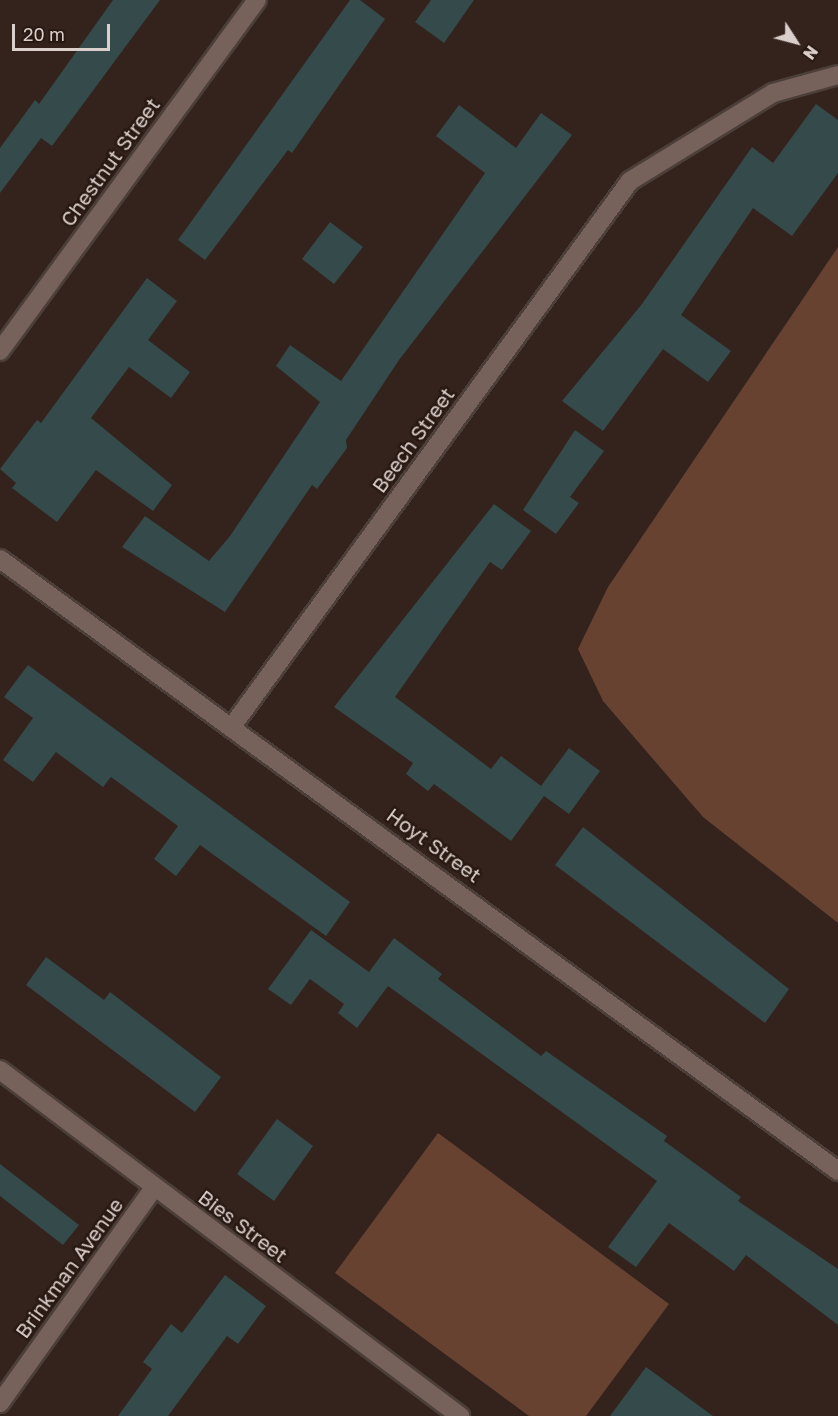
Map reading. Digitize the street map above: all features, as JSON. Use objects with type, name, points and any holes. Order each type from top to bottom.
[{"type":"street","name":"Chestnut Street","points":[[0,351],[257,0]]},
{"type":"street","name":"Beech Street","points":[[233,725],[630,181],[773,93],[838,75]]},
{"type":"street","name":"Hoyt Street","points":[[0,559],[233,725],[838,1171]]},
{"type":"street","name":"Bies Street","points":[[0,1070],[460,1416]]},
{"type":"street","name":"Brinkman Avenue","points":[[0,1404],[154,1188]]},
{"type":"shaded area","points":[[838,247],[838,923],[703,817],[603,701],[578,649],[608,587]]},
{"type":"shaded area","points":[[438,1133],[669,1304],[586,1416],[529,1416],[335,1273]]},
{"type":"building","points":[[113,0],[160,0],[52,146],[41,138],[0,193],[0,148],[35,100],[39,104]]},
{"type":"building","points":[[350,0],[360,0],[385,19],[292,153],[288,150],[205,260],[178,240]]},
{"type":"building","points":[[431,0],[474,0],[444,43],[415,22]]},
{"type":"building","points":[[816,104],[838,120],[838,173],[792,236],[753,208],[681,315],[731,351],[708,382],[663,349],[603,431],[562,401],[642,304],[752,147],[773,163]]},
{"type":"building","points":[[459,105],[516,148],[541,113],[572,135],[399,360],[346,440],[347,448],[317,489],[312,485],[225,612],[122,547],[145,516],[209,561],[230,536],[320,402],[276,366],[290,345],[341,381],[485,173],[436,136]]},
{"type":"building","points":[[330,222],[363,247],[334,284],[302,259]]},
{"type":"building","points":[[147,278],[177,301],[148,340],[190,372],[171,398],[129,367],[91,418],[172,485],[153,511],[96,470],[57,522],[12,488],[16,483],[0,469],[37,420],[41,423]]},
{"type":"building","points":[[575,430],[604,451],[570,497],[579,503],[556,534],[523,510]]},
{"type":"building","points":[[494,504],[531,531],[502,570],[490,562],[395,697],[491,769],[501,756],[541,786],[569,748],[600,771],[569,814],[544,796],[511,841],[434,784],[428,791],[406,774],[413,763],[334,707]]},
{"type":"building","points":[[28,665],[350,902],[326,936],[200,845],[176,876],[154,859],[178,826],[111,777],[103,787],[56,752],[33,782],[3,760],[33,718],[4,697]]},
{"type":"building","points":[[583,827],[789,989],[765,1023],[555,865]]},
{"type":"building","points":[[311,930],[369,972],[394,938],[442,974],[438,979],[541,1056],[546,1051],[667,1136],[664,1141],[741,1197],[738,1201],[838,1269],[838,1325],[746,1255],[734,1271],[669,1223],[636,1267],[608,1247],[657,1181],[388,986],[357,1028],[338,1013],[344,1004],[310,979],[291,1005],[268,989]]},
{"type":"building","points":[[46,957],[104,1000],[110,992],[221,1077],[195,1112],[26,985]]},
{"type":"building","points":[[277,1119],[313,1146],[274,1201],[237,1174]]},
{"type":"building","points":[[0,1164],[79,1225],[63,1245],[0,1196]]},
{"type":"building","points":[[225,1275],[266,1306],[238,1344],[227,1336],[168,1416],[118,1416],[152,1369],[143,1362],[171,1324],[182,1333]]},
{"type":"building","points":[[646,1367],[713,1416],[610,1416]]}]
